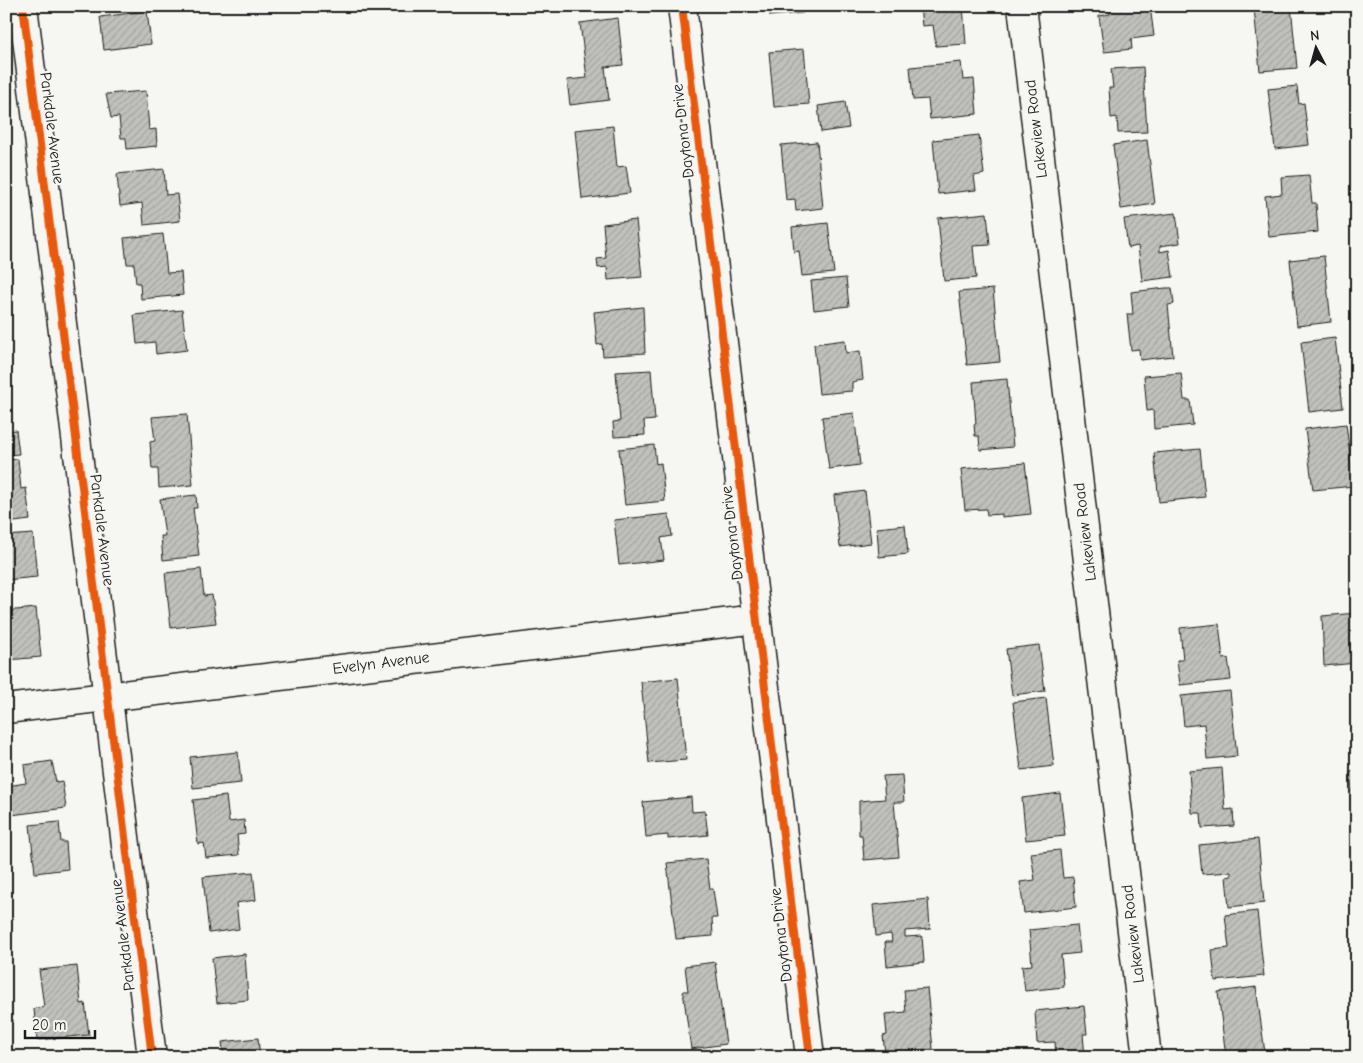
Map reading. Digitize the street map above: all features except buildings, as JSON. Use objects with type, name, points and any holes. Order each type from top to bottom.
[{"type":"street","name":"Parkdale Avenue","points":[[24,6],[152,1057]]},
{"type":"street","name":"Daytona Drive","points":[[682,6],[810,1057]]},
{"type":"street","name":"Lakeview Road","points":[[1022,6],[1148,1057]]},
{"type":"street","name":"Evelyn Avenue","points":[[6,708],[757,618]]},
{"type":"cycle path","points":[[23,6],[152,1057]]},
{"type":"cycle path","points":[[682,6],[810,1057]]}]
